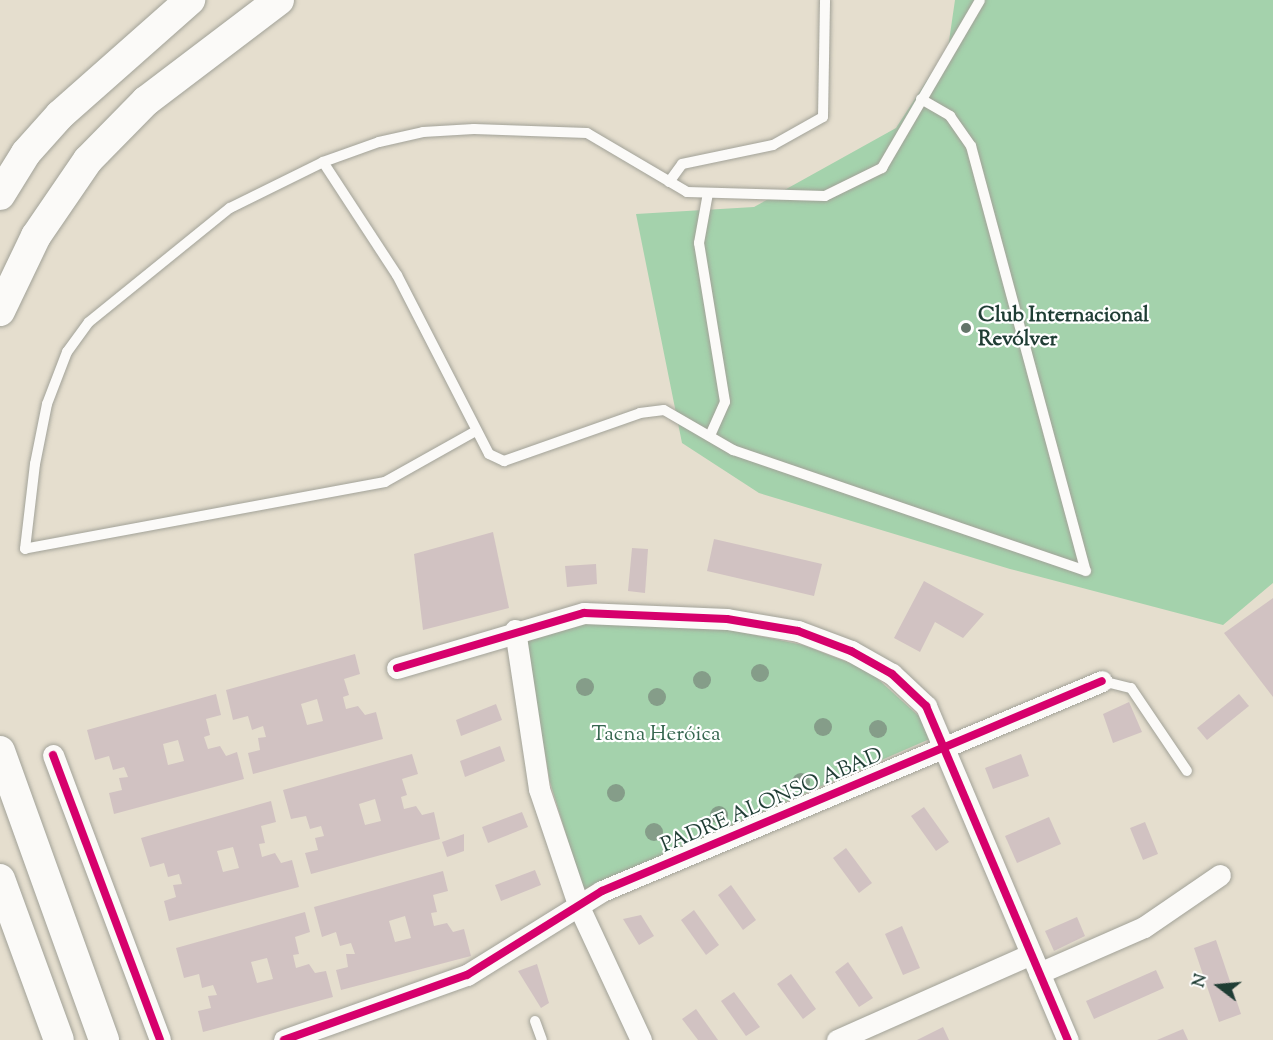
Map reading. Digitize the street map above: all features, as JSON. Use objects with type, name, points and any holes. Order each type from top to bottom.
[{"type":"main road","points":[[0,195],[26,153],[60,115],[190,0]]},
{"type":"main road","points":[[0,311],[36,236],[88,160],[146,101],[279,0]]},
{"type":"main road","points":[[0,751],[104,1040]]},
{"type":"main road","points":[[0,879],[59,1040]]},
{"type":"street","points":[[397,668],[515,630],[596,613],[727,619],[798,631],[851,651],[892,674],[927,706],[942,750],[1068,1040]]},
{"type":"street","points":[[515,630],[538,789],[579,907],[641,1040]]},
{"type":"street","name":"PADRE ALONSO ABAD","points":[[284,1040],[467,975],[602,891],[1102,681]]},
{"type":"street","points":[[53,755],[160,1040]]},
{"type":"street","points":[[1040,973],[1144,927],[1220,874]]},
{"type":"street","points":[[850,1037],[1031,954]]},
{"type":"lane","points":[[669,182],[682,164],[773,145],[823,117],[825,0]]},
{"type":"lane","points":[[474,432],[385,482],[25,549],[35,464],[47,404],[67,352],[89,322],[230,208],[323,162],[379,142],[423,132],[552,130],[587,133],[687,192],[825,196],[882,168],[980,0]]},
{"type":"lane","points":[[323,162],[397,275],[474,432],[489,454],[504,461],[640,413],[664,410],[733,450],[1086,571],[971,146],[950,116],[921,99]]},
{"type":"lane","points":[[708,193],[699,243],[724,402],[710,436]]},
{"type":"lane","points":[[1102,681],[1131,688],[1187,771]]},
{"type":"lane","points":[[535,1022],[542,1040]]},
{"type":"green space","name":"Club Internacional Revólver","points":[[955,0],[1273,0],[1273,583],[1223,625],[1010,569],[759,493],[682,443],[636,214],[754,207],[896,128],[948,48]]},
{"type":"green space","name":"Tacna Heróica","points":[[587,621],[726,629],[803,645],[868,670],[922,719],[932,738],[583,890],[550,782],[524,635]]},
{"type":"building","points":[[493,532],[509,608],[423,630],[414,554]]},
{"type":"building","points":[[714,539],[822,564],[814,596],[707,571]]},
{"type":"building","points":[[632,548],[648,549],[645,593],[628,591]]},
{"type":"building","points":[[596,564],[597,584],[567,587],[565,566]]},
{"type":"building","points":[[924,581],[984,614],[963,638],[935,622],[920,652],[894,638]]},
{"type":"building","points":[[1273,598],[1273,697],[1224,633]]},
{"type":"building","points":[[355,654],[360,674],[344,679],[349,695],[343,697],[346,709],[358,706],[365,715],[376,712],[383,739],[253,774],[248,753],[260,750],[258,738],[266,737],[263,726],[252,730],[248,716],[233,720],[226,690]],"holes":[[[317,699],[323,721],[307,725],[301,704]]]},
{"type":"building","points":[[216,694],[221,715],[206,719],[210,735],[204,737],[208,749],[220,746],[226,756],[237,752],[244,779],[114,814],[109,793],[122,790],[119,778],[128,777],[124,767],[113,770],[109,756],[95,760],[87,730]],"holes":[[[178,740],[184,761],[168,765],[163,744]]]},
{"type":"building","points":[[1239,694],[1249,706],[1207,740],[1197,728]]},
{"type":"building","points":[[1129,702],[1142,732],[1113,743],[1103,714]]},
{"type":"building","points":[[496,704],[502,720],[461,736],[456,720]]},
{"type":"building","points":[[500,746],[505,761],[465,777],[460,761]]},
{"type":"building","points":[[412,754],[418,774],[402,779],[407,795],[401,797],[404,809],[416,806],[422,815],[434,812],[440,839],[311,874],[305,853],[318,850],[315,838],[324,836],[321,826],[310,829],[306,816],[291,819],[283,790]],"holes":[[[375,799],[381,821],[365,825],[359,804]]]},
{"type":"building","points":[[1021,754],[1029,776],[993,789],[985,768]]},
{"type":"building","points":[[271,801],[276,822],[261,826],[265,843],[259,844],[262,857],[275,853],[281,863],[292,860],[299,887],[169,921],[164,901],[176,897],[173,885],[182,884],[179,874],[168,877],[164,863],[150,867],[141,838]],"holes":[[[233,847],[239,868],[223,872],[217,851]]]},
{"type":"building","points":[[924,807],[949,842],[936,851],[911,816]]},
{"type":"building","points":[[522,812],[528,827],[488,843],[482,827]]},
{"type":"building","points":[[1049,817],[1061,844],[1017,863],[1005,836]]},
{"type":"building","points":[[1145,822],[1158,854],[1143,860],[1130,828]]},
{"type":"building","points":[[464,834],[464,851],[447,857],[442,842]]},
{"type":"building","points":[[846,848],[872,883],[859,893],[833,858]]},
{"type":"building","points":[[535,870],[541,885],[501,901],[495,885]]},
{"type":"building","points":[[443,871],[448,891],[433,895],[437,912],[431,913],[434,926],[447,923],[453,932],[464,929],[471,956],[341,990],[336,970],[348,967],[346,954],[355,954],[351,943],[340,946],[336,932],[322,937],[314,907]],"holes":[[[405,916],[411,938],[395,942],[389,921]]]},
{"type":"building","points":[[731,885],[756,920],[743,930],[718,895]]},
{"type":"building","points":[[694,910],[719,945],[706,955],[681,920]]},
{"type":"building","points":[[305,912],[310,932],[295,937],[299,954],[293,955],[296,968],[309,964],[315,973],[326,971],[333,997],[203,1032],[198,1011],[211,1008],[208,996],[217,995],[213,985],[202,988],[199,974],[184,978],[176,948]],"holes":[[[267,958],[273,979],[257,983],[251,962]]]},
{"type":"building","points":[[641,915],[654,936],[639,945],[623,919]]},
{"type":"building","points":[[1077,917],[1085,936],[1054,951],[1045,931]]},
{"type":"building","points":[[902,926],[920,968],[903,975],[885,934]]},
{"type":"building","points":[[1216,940],[1241,1014],[1219,1022],[1194,948]]},
{"type":"building","points":[[848,962],[873,998],[859,1007],[835,972]]},
{"type":"building","points":[[537,964],[549,1003],[541,1008],[518,971]]},
{"type":"building","points":[[1156,970],[1164,988],[1094,1019],[1086,1001]]},
{"type":"building","points":[[791,974],[816,1009],[803,1019],[777,984]]},
{"type":"building","points":[[734,992],[760,1027],[746,1036],[721,1001]]},
{"type":"building","points":[[696,1009],[718,1040],[698,1040],[682,1019]]},
{"type":"building","points":[[943,1027],[949,1040],[917,1040]]},
{"type":"building","points":[[1183,1029],[1188,1040],[1157,1040]]},
{"type":"cycle path","points":[[397,668],[584,613],[727,619],[798,631],[851,651],[892,674],[926,706],[1068,1040]]},
{"type":"cycle path","points":[[284,1040],[467,975],[602,891],[1102,681]]},
{"type":"cycle path","points":[[53,755],[160,1040]]},
{"type":"place","name":"Club Internacional Revólver","points":[[966,328]]}]
